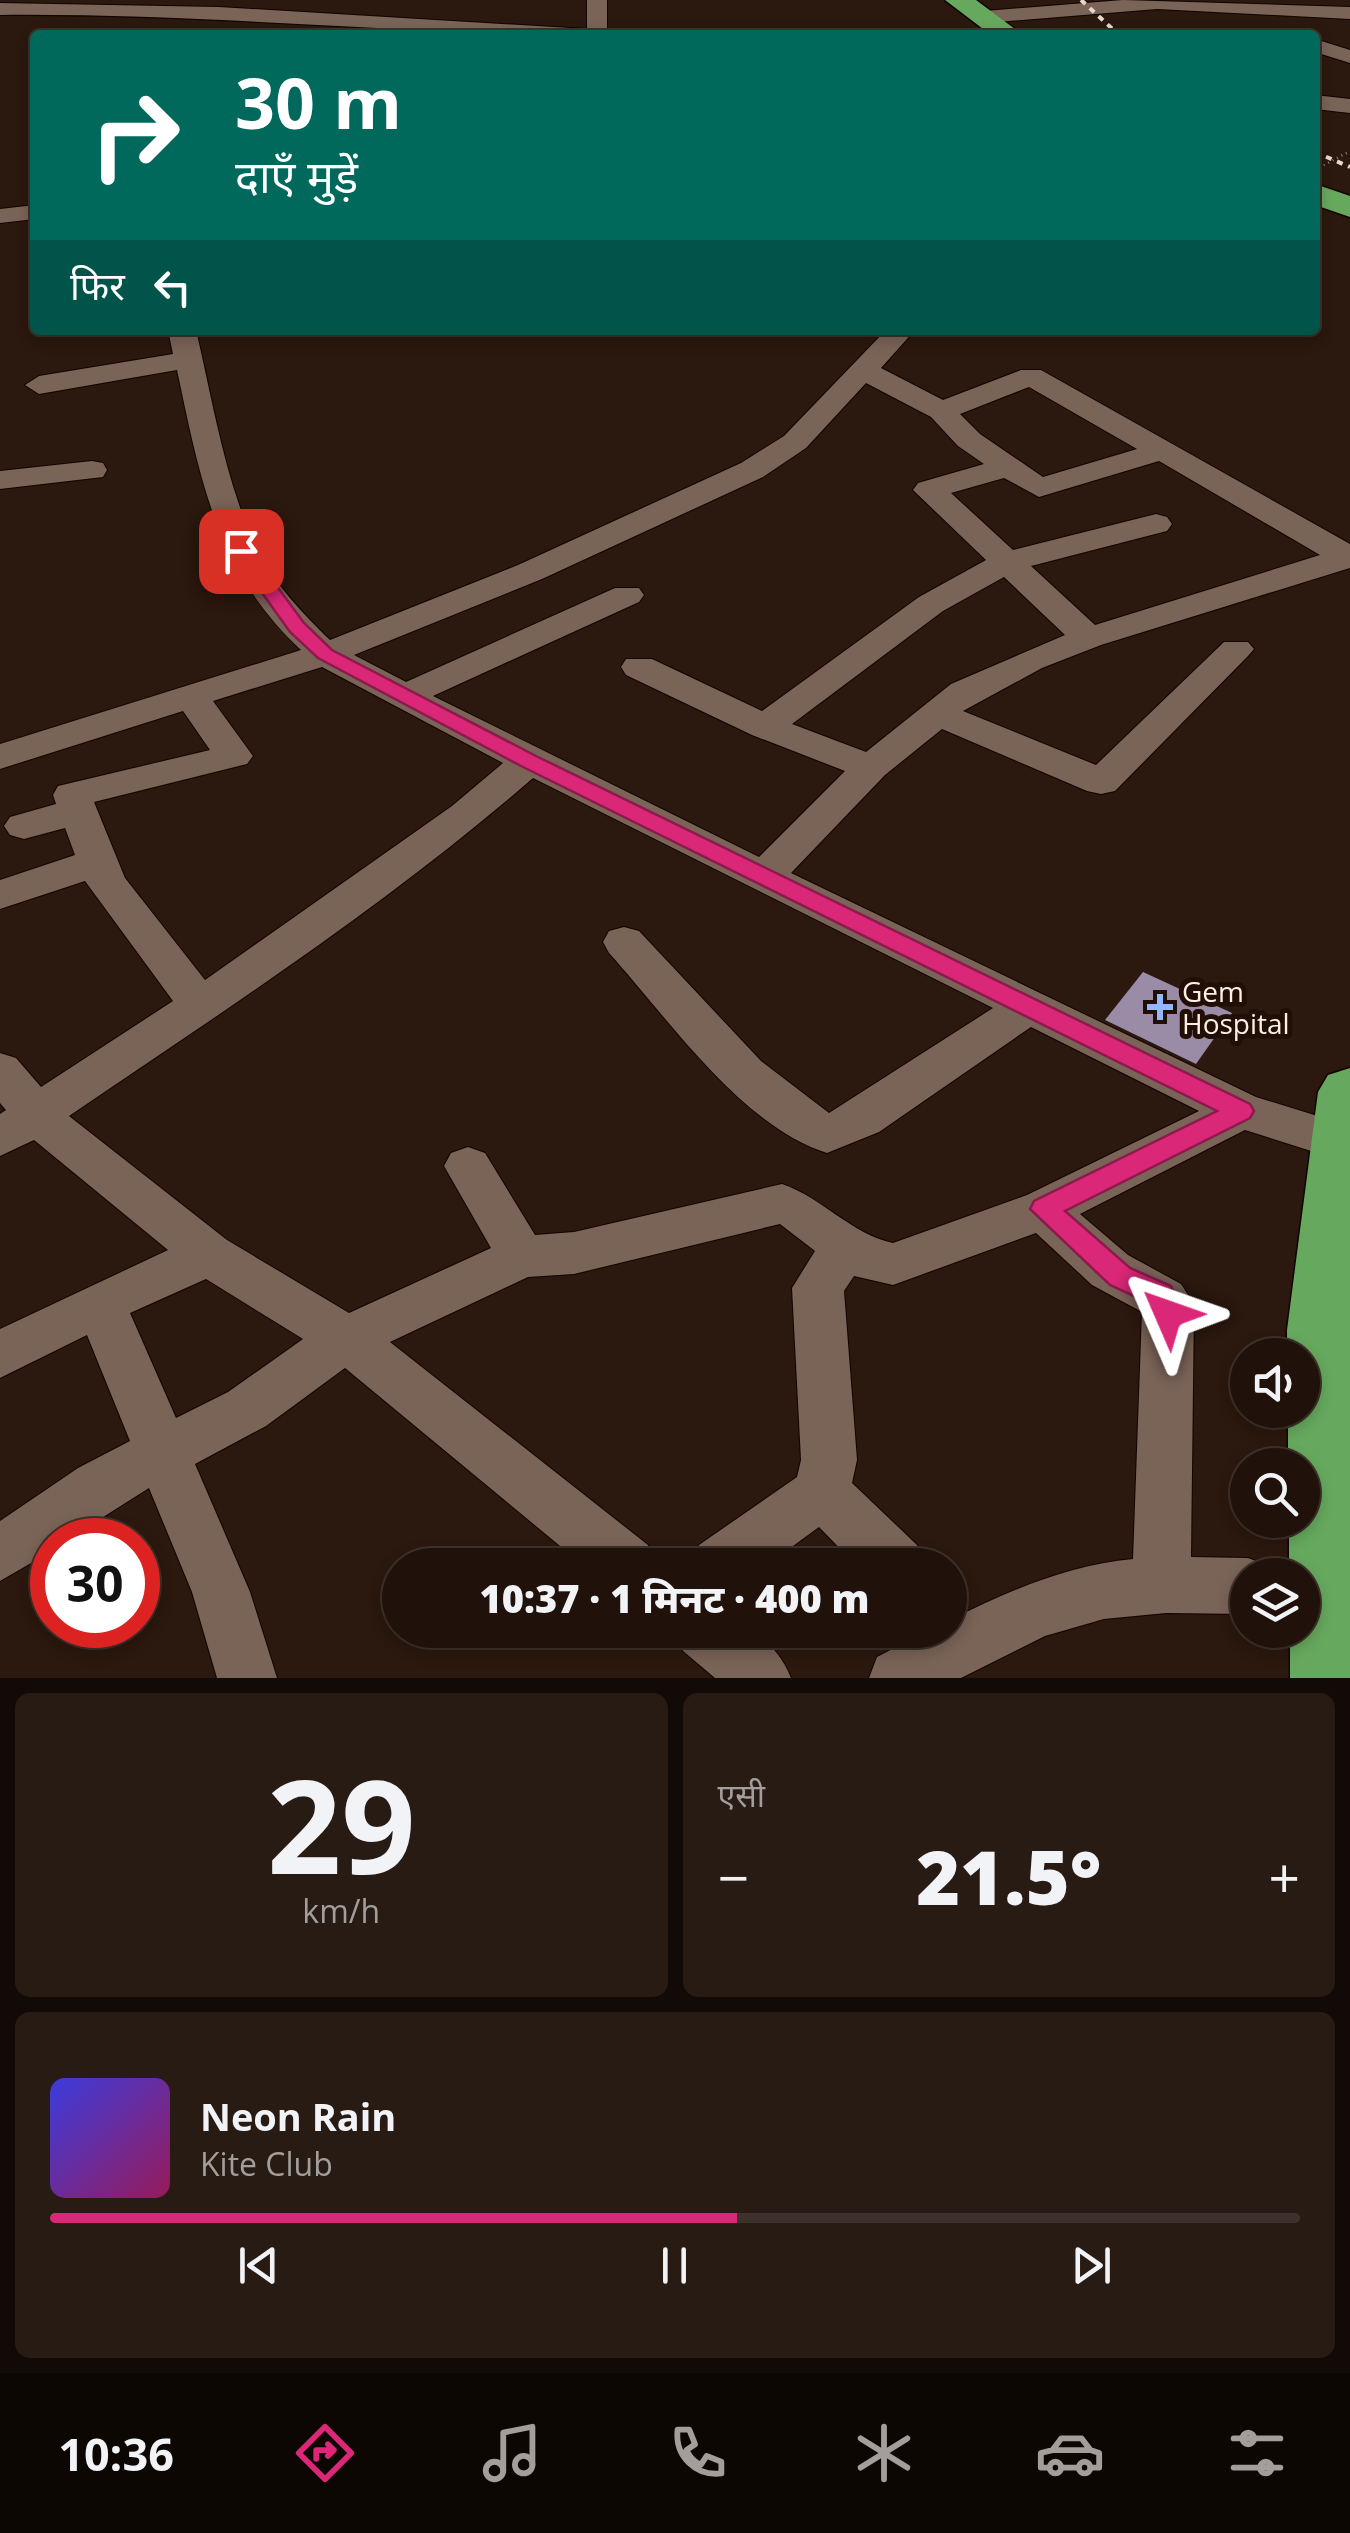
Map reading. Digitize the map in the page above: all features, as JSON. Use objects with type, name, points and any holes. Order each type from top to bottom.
[{"type":"highway","points":[[958,0],[1013,30]]},
{"type":"highway","points":[[1320,196],[1350,206]]},
{"type":"highway","points":[[1320,207],[1350,217]]},
{"type":"highway","points":[[1318,1558],[1323,1330],[1342,1256],[1346,1117]]},
{"type":"highway","points":[[1320,1607],[1332,1678]]},
{"type":"street","points":[[244,25],[268,0]]},
{"type":"street","points":[[597,30],[598,0]]},
{"type":"street","points":[[991,17],[1166,2],[1350,13]]},
{"type":"street","points":[[0,8],[190,4],[244,25],[414,30]]},
{"type":"street","points":[[1320,42],[1350,42]]},
{"type":"street","points":[[1320,44],[1350,57]]},
{"type":"street","points":[[1320,64],[1350,73]]},
{"type":"street","points":[[1320,103],[1350,106]]},
{"type":"street","points":[[0,216],[30,213]]},
{"type":"street","points":[[0,757],[325,654],[530,572],[752,470],[795,442],[896,335]]},
{"type":"street","points":[[39,384],[185,345],[241,551],[297,628],[325,654],[528,761],[766,874],[1241,1111],[1346,1117]]},
{"type":"street","points":[[863,370],[942,410],[969,440],[1040,488],[1161,451]]},
{"type":"street","points":[[942,410],[1030,376],[1348,558]]},
{"type":"street","points":[[1009,468],[929,490],[1089,638]]},
{"type":"street","points":[[0,480],[92,470]]},
{"type":"street","points":[[765,727],[931,604],[1007,562],[1156,524]]},
{"type":"street","points":[[766,874],[871,767],[934,712],[992,677],[1089,638],[1348,558]]},
{"type":"street","points":[[404,696],[627,595]]},
{"type":"street","points":[[934,712],[1101,782],[1236,649]]},
{"type":"street","points":[[639,667],[765,727],[871,767]]},
{"type":"street","points":[[192,698],[234,756],[72,795],[106,882],[201,1006]]},
{"type":"street","points":[[19,1127],[201,1006],[466,815],[528,761]]},
{"type":"street","points":[[24,826],[78,811]]},
{"type":"street","points":[[0,896],[98,862]]},
{"type":"street","points":[[624,942],[759,1085],[804,1123],[827,1135],[862,1119],[1029,1006]]},
{"type":"street","points":[[0,1070],[19,1127],[208,1255],[346,1338],[606,1548]]},
{"type":"street","points":[[0,1554],[98,1486],[246,1409],[346,1338],[522,1256],[574,1253],[782,1204],[858,1256],[894,1264],[1044,1209],[1241,1111]]},
{"type":"street","points":[[468,1166],[522,1256]]},
{"type":"street","points":[[1044,1209],[1096,1259],[1120,1277],[1160,1295],[1168,1304],[1161,1584]]},
{"type":"street","points":[[744,1548],[822,1492],[828,1460],[818,1288],[846,1247]]},
{"type":"street","points":[[0,1355],[100,1303],[208,1255]]},
{"type":"street","points":[[100,1303],[221,1592],[248,1678]]},
{"type":"street","points":[[822,1492],[879,1548]]},
{"type":"street","points":[[967,1628],[1084,1595],[1161,1584],[1230,1586]]},
{"type":"street","points":[[726,1648],[762,1678]]},
{"type":"street","points":[[899,1678],[938,1648]]},
{"type":"path","points":[[1320,167],[1350,151]]},
{"type":"building","points":[[1143,972],[1232,1013],[1196,1064],[1105,1020]]},
{"type":"railway","points":[[1081,0],[1114,30]]},
{"type":"railway","points":[[1320,154],[1350,167]]},
{"type":"place","name":"Gem Hospital","points":[[1160,1007]]},
{"type":"route","points":[[241,551],[297,628],[325,654],[528,761],[766,874],[1241,1111],[1044,1209],[1120,1277],[1160,1295],[1168,1304],[1168,1314]]}]
